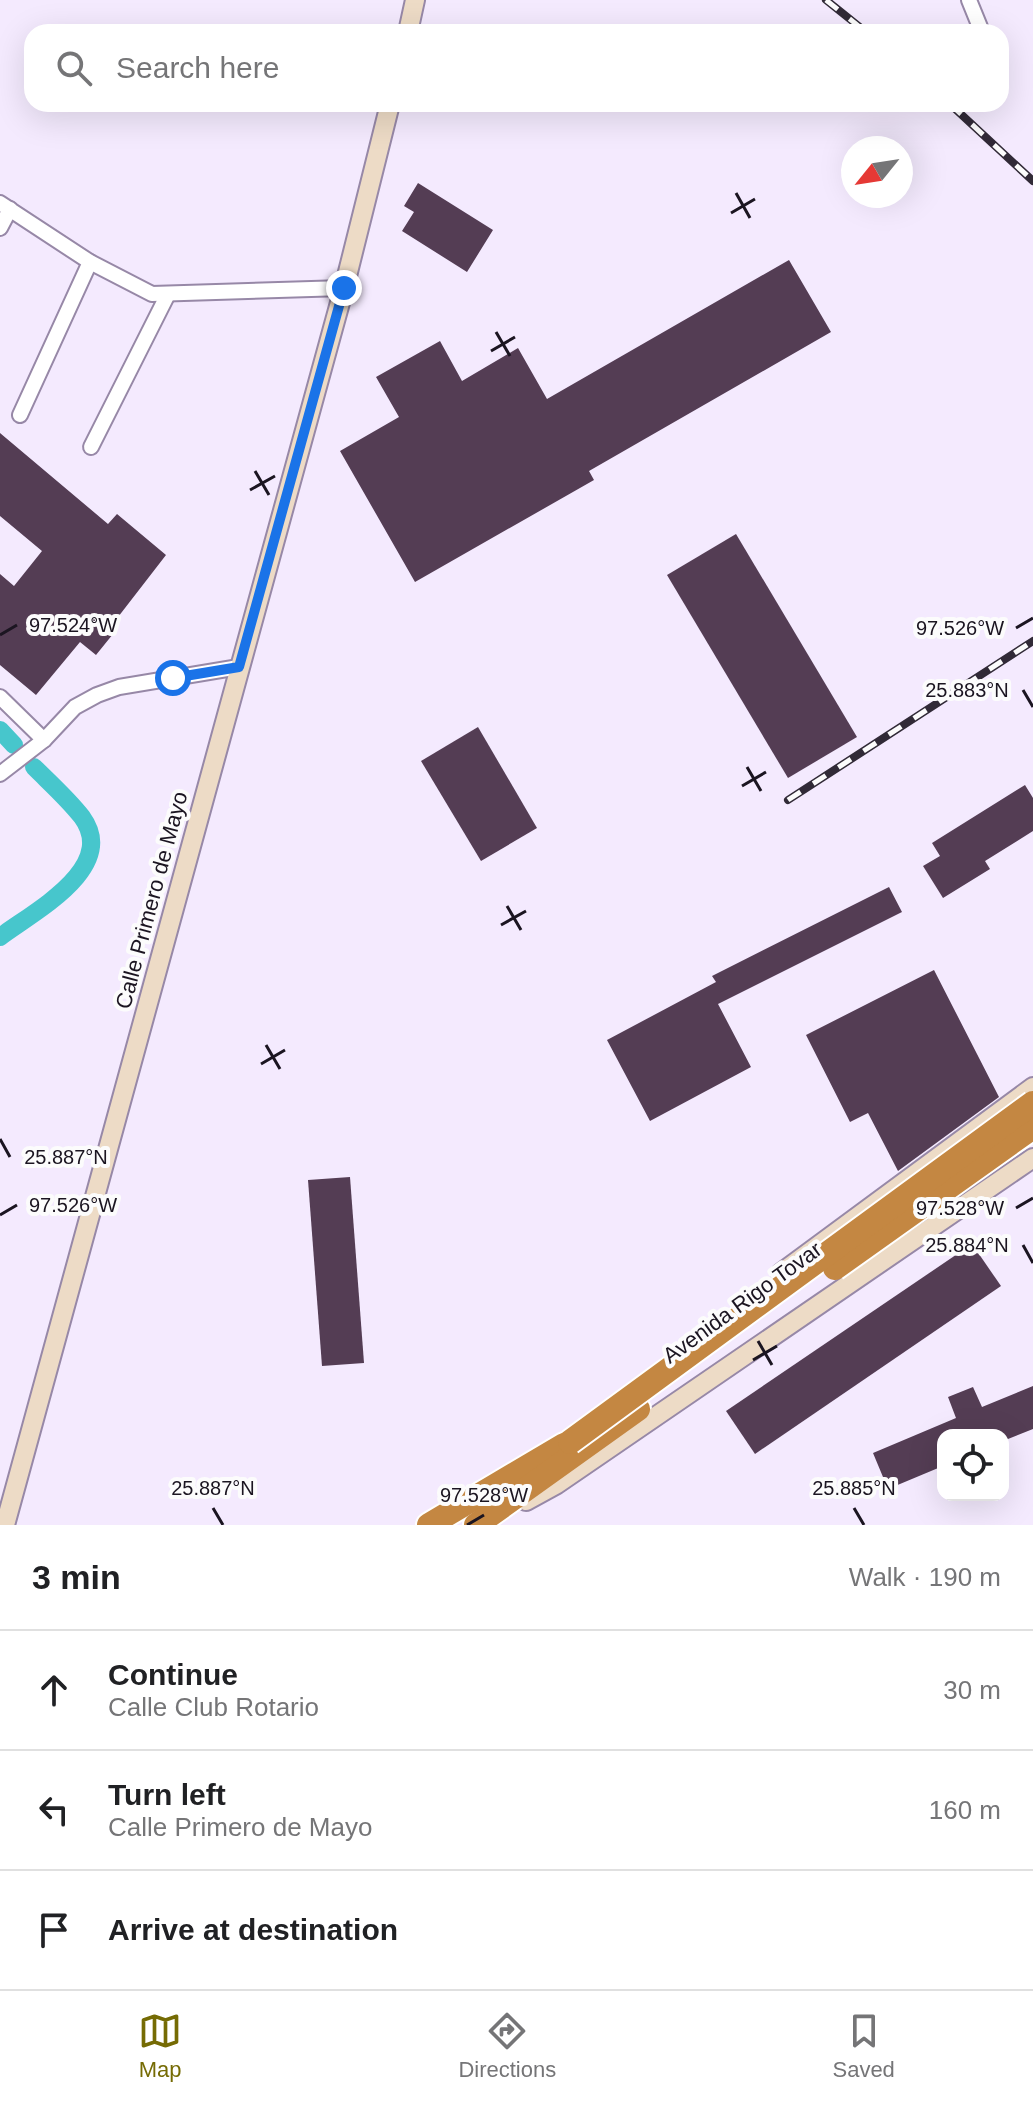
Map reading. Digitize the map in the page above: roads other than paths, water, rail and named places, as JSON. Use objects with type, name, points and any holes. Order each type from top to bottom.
[{"type":"highway","name":"Avenida Rigo Tovar","points":[[438,1519],[570,1442],[1029,1095]]},
{"type":"highway","name":"Avenida Rigo Tovar","points":[[476,1525],[1033,1124]]},
{"type":"main road","points":[[410,24],[415,0]]},
{"type":"main road","name":"Calle Primero de Mayo","points":[[5,1525],[344,288],[388,112]]},
{"type":"main road","points":[[1029,1095],[1033,1124]]},
{"type":"main road","name":"Avenida Rigo Tovar","points":[[438,1519],[656,1365],[976,1129],[1029,1095]]},
{"type":"main road","points":[[976,1129],[999,1122],[1015,1131],[1023,1147],[1023,1157],[1014,1171]]},
{"type":"main road","name":"Avenida Rigo Tovar","points":[[486,1525],[570,1475],[1033,1158]]},
{"type":"street","points":[[969,0],[979,24]]},
{"type":"street","points":[[0,228],[5,206],[90,262],[152,294],[344,288]]},
{"type":"street","points":[[20,415],[90,262]]},
{"type":"street","points":[[91,447],[168,294]]},
{"type":"street","points":[[3,766],[44,740],[75,707],[97,695],[119,687],[239,667]]},
{"type":"street","points":[[0,697],[44,740]]},
{"type":"waterway","points":[[0,730],[14,745]]},
{"type":"waterway","points":[[0,937],[67,887],[81,871],[89,854],[90,836],[82,817],[34,767]]},
{"type":"railway","points":[[826,0],[856,24]]},
{"type":"railway","points":[[959,112],[1033,181]]},
{"type":"railway","points":[[788,800],[1033,641]]}]
